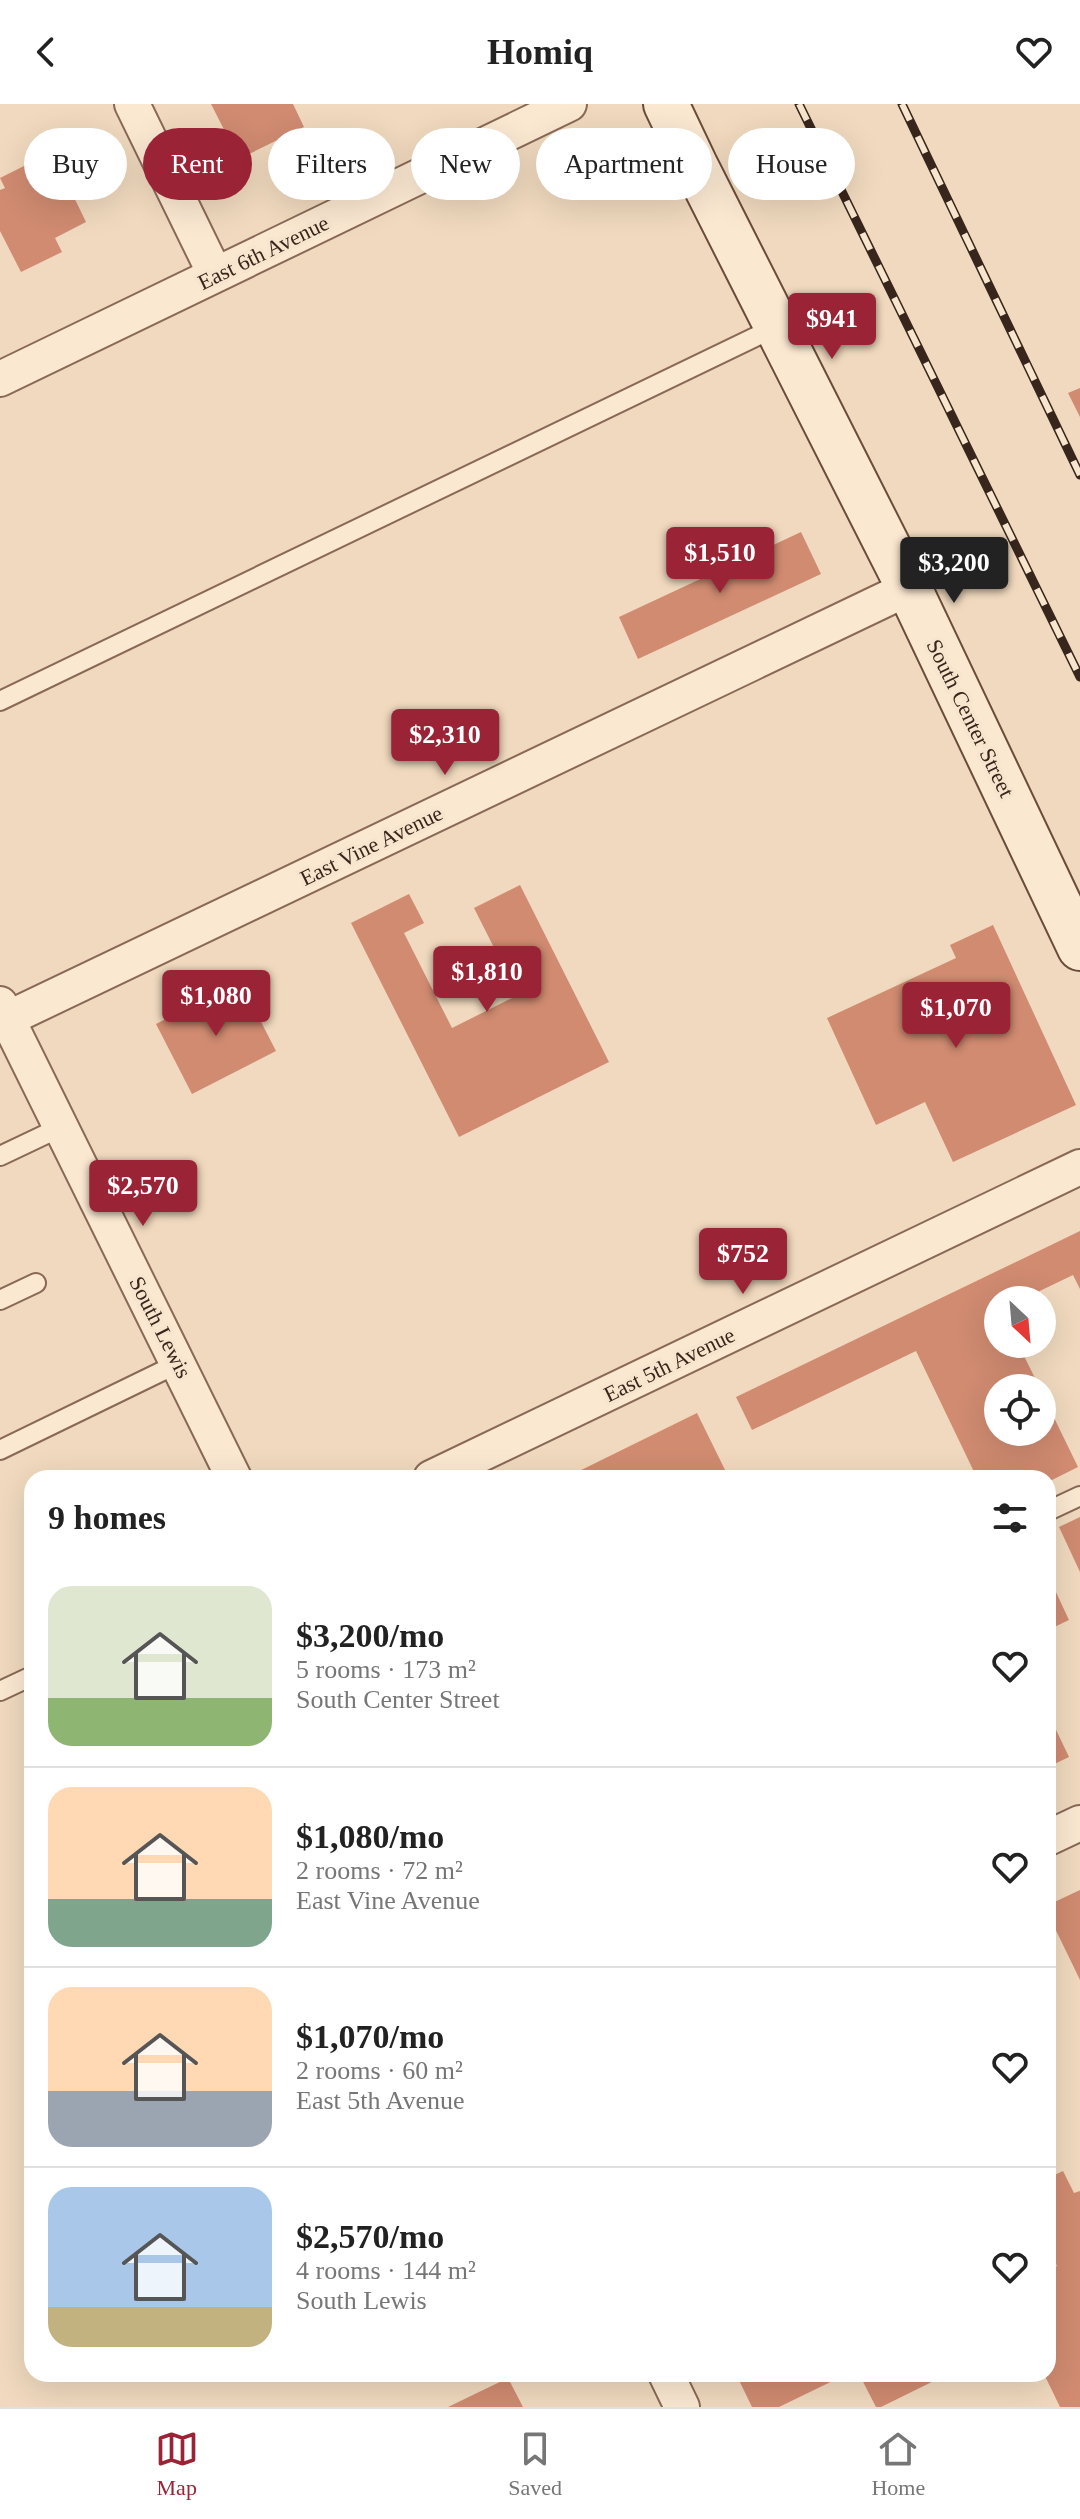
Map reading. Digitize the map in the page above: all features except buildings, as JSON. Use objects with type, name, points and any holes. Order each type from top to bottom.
[{"type":"street","points":[[132,104],[215,274]]},
{"type":"street","name":"East 6th Avenue","points":[[0,379],[569,104]]},
{"type":"street","name":"South Center Street","points":[[666,104],[909,588],[1080,948]]},
{"type":"street","name":"East Vine Avenue","points":[[4,1012],[909,588]]},
{"type":"street","name":"South Lewis","points":[[4,1012],[230,1470]]},
{"type":"street","name":"East 5th Avenue","points":[[448,1470],[1080,1167]]},
{"type":"street","points":[[1056,1834],[1080,1823]]},
{"type":"street","points":[[670,2382],[682,2407]]},
{"type":"lane","points":[[0,701],[776,327]]},
{"type":"lane","points":[[0,1156],[59,1128]]},
{"type":"lane","points":[[0,1300],[36,1283]]},
{"type":"lane","points":[[0,1450],[179,1363]]},
{"type":"lane","points":[[1056,1507],[1080,1496]]},
{"type":"lane","points":[[0,1691],[24,1680]]},
{"type":"railway","points":[[799,104],[1080,677]]},
{"type":"railway","points":[[902,104],[1080,475]]}]
